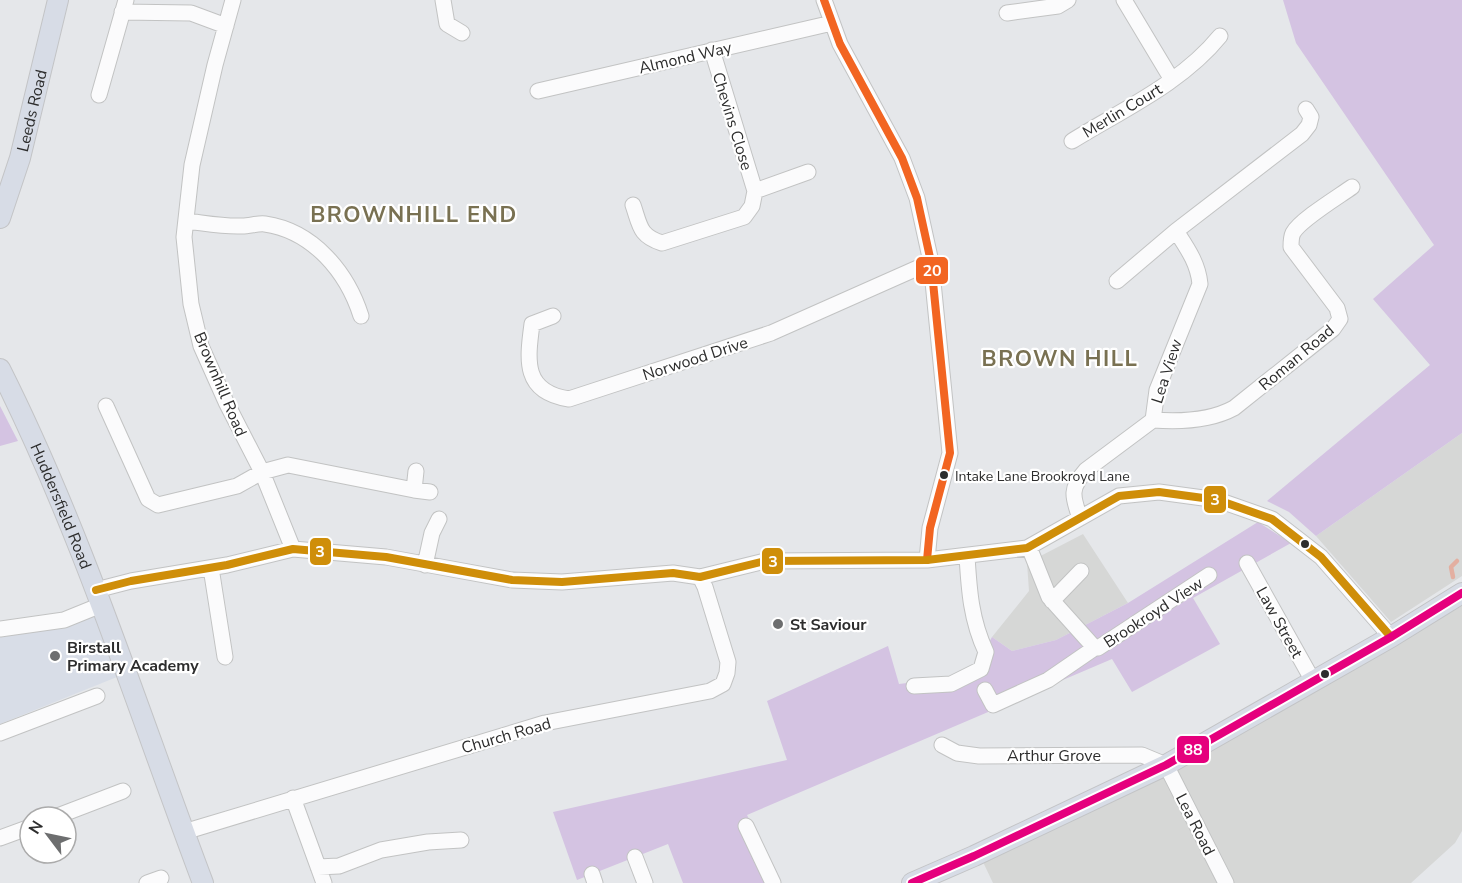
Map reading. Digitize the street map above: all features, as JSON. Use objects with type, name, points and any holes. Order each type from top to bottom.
[{"type":"main road","name":"Leeds Road","points":[[0,218],[20,158],[57,0]]},
{"type":"main road","name":"Huddersfield Road","points":[[0,369],[84,558],[203,883]]},
{"type":"main road","points":[[912,883],[1166,765],[1391,637],[1462,593]]},
{"type":"street","name":"Brownhill Road","points":[[233,0],[192,165],[184,237],[191,304],[201,346],[226,402],[262,472],[293,549]]},
{"type":"street","points":[[443,0],[447,24],[462,33]]},
{"type":"street","points":[[824,0],[840,44],[902,158],[917,198],[931,262],[950,453],[930,528],[927,560]]},
{"type":"street","points":[[1007,13],[1058,6],[1068,0]]},
{"type":"street","name":"Merlin Court","points":[[1124,0],[1172,80]]},
{"type":"street","points":[[99,95],[124,6],[191,13],[226,26]]},
{"type":"street","name":"Almond Way","points":[[538,91],[832,23]]},
{"type":"street","name":"Merlin Court","points":[[1072,141],[1172,80],[1209,49],[1220,36]]},
{"type":"street","name":"Chevins Close","points":[[633,205],[642,232],[662,243],[744,217],[752,206],[755,191],[712,50]]},
{"type":"street","points":[[1117,281],[1176,231],[1302,134],[1310,125],[1311,117],[1306,109]]},
{"type":"street","name":"Chevins Close","points":[[755,191],[808,172]]},
{"type":"street","name":"Roman Road","points":[[1153,420],[1178,422],[1223,414],[1234,408],[1333,329],[1340,319],[1337,308],[1291,247],[1291,240],[1294,231],[1306,220],[1352,187]]},
{"type":"street","points":[[186,221],[241,226],[263,223],[290,230],[310,243],[333,263],[355,296],[361,316]]},
{"type":"street","name":"Lea View","points":[[1080,518],[1073,489],[1077,480],[1086,470],[1153,420],[1157,390],[1200,284],[1195,263],[1176,231]]},
{"type":"street","name":"Norwood Drive","points":[[553,316],[532,324],[528,360],[531,372],[540,389],[553,397],[569,399],[771,333],[931,262]]},
{"type":"street","points":[[106,406],[148,499],[158,504],[237,486],[262,472],[288,465],[430,492]]},
{"type":"street","points":[[414,490],[416,471]]},
{"type":"street","points":[[0,629],[64,620],[98,598],[131,581],[211,568],[293,549],[386,557],[522,580],[562,582],[674,573],[700,577],[765,561],[927,560],[1029,547],[1119,496],[1159,492],[1218,500],[1272,519],[1321,557],[1391,637]]},
{"type":"street","points":[[425,565],[432,533],[439,519]]},
{"type":"street","name":"Brookroyd View","points":[[1029,547],[1052,602],[1096,647]]},
{"type":"street","points":[[914,686],[951,684],[981,669],[986,652],[977,633],[970,605],[967,556]]},
{"type":"street","name":"Law Street","points":[[1247,563],[1313,681]]},
{"type":"street","points":[[211,568],[225,657]]},
{"type":"street","points":[[1052,602],[1081,571]]},
{"type":"street","name":"Brookroyd View","points":[[985,690],[993,705],[1048,680],[1209,575]]},
{"type":"street","name":"Church Road","points":[[184,832],[544,723],[710,691],[723,684],[728,662],[700,577]]},
{"type":"street","points":[[0,733],[97,696]]},
{"type":"street","name":"Arthur Grove","points":[[942,745],[957,753],[979,756],[1142,755],[1166,765]]},
{"type":"street","name":"Lea Road","points":[[1166,765],[1226,883]]},
{"type":"street","points":[[78,808],[123,791]]},
{"type":"street","points":[[293,798],[324,883]]},
{"type":"street","points":[[746,826],[773,883]]},
{"type":"street","points":[[0,838],[18,831]]},
{"type":"street","points":[[318,867],[339,866],[381,850],[428,842],[461,840]]},
{"type":"street","points":[[635,857],[645,883]]},
{"type":"shaded area","points":[[1283,0],[1462,0],[1462,433],[1316,536],[1289,512],[1267,501],[1430,365],[1373,299],[1434,245],[1296,43]]},
{"type":"shaded area","points":[[0,406],[18,441],[0,446]]},
{"type":"shaded area","points":[[1462,433],[1462,576],[1391,622],[1316,536]]},
{"type":"shaded area","points":[[1258,522],[1291,543],[1193,598],[1220,644],[1132,692],[1112,659],[747,815],[779,883],[683,883],[668,844],[577,880],[553,812],[787,760],[767,701],[888,646],[899,684],[948,678],[977,664],[992,637],[1012,651],[1056,640],[1128,603]]},
{"type":"shaded area","points":[[1083,534],[1128,603],[1056,640],[1012,651],[992,637],[1029,591],[1027,563]]},
{"type":"shaded area","points":[[1462,606],[1462,831],[1455,843],[1411,883],[993,883],[983,862],[1154,782]]},
{"type":"shaded area","name":"Birstall Primary Academy","points":[[94,615],[117,677],[0,724],[0,635],[66,628]]},
{"type":"waterway","points":[[1453,577],[1451,567],[1457,561]]},
{"type":"transit line","name":"20","points":[[824,0],[840,44],[902,158],[917,198],[931,262],[950,453],[930,528],[927,560]]},
{"type":"transit line","name":"3","points":[[96,590],[131,581],[227,565],[293,549],[386,557],[512,580],[562,582],[673,573],[700,577],[765,561],[927,560],[1027,548],[1119,496],[1159,492],[1218,500],[1272,519],[1321,557],[1391,637]]},
{"type":"transit line","name":"88","points":[[912,883],[1166,765],[1391,637],[1462,593]]},
{"type":"place","name":"Intake Lane Brookroyd Lane","points":[[944,475]]},
{"type":"place","name":"St Saviour","points":[[778,624]]},
{"type":"place","name":"Birstall Primary Academy","points":[[55,656]]},
{"type":"district","name":"BROWNHILL END","points":[[414,214]]},
{"type":"district","name":"BROWN HILL","points":[[1060,358]]}]
